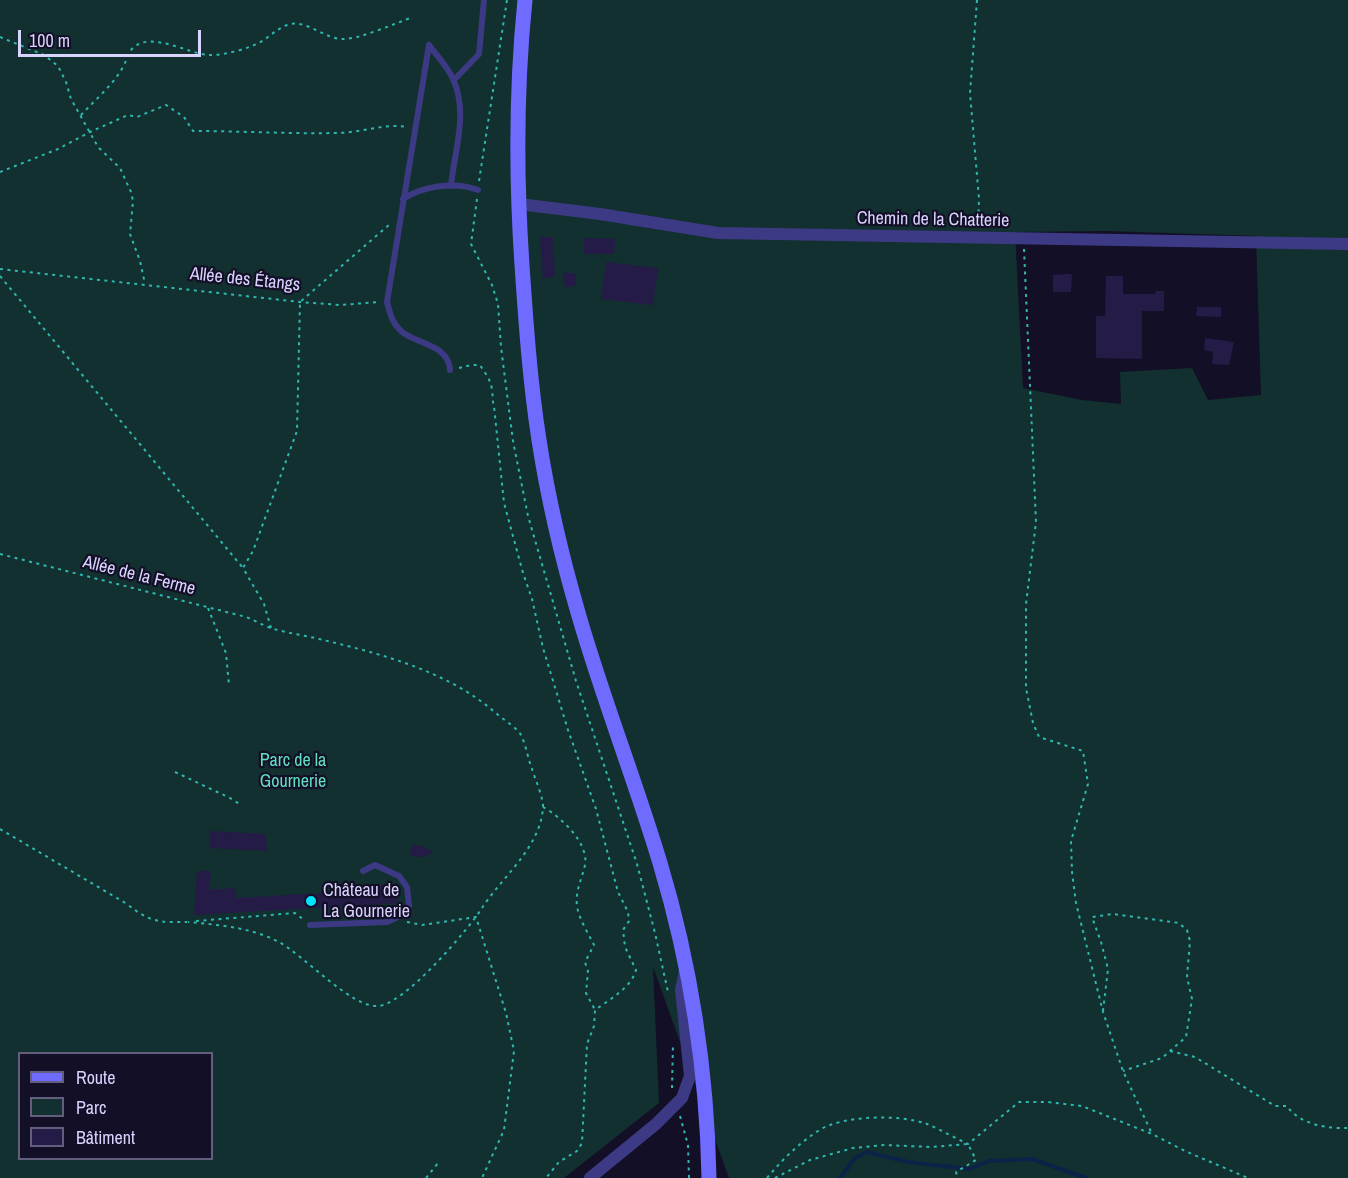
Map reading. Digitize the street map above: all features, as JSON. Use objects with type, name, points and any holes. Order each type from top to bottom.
[{"type":"main road","points":[[525,0],[517,112],[519,204],[528,356],[539,441],[556,532],[580,619],[661,865],[687,963],[706,1085],[709,1178]]},
{"type":"street","name":"Chemin de la Chatterie","points":[[519,204],[718,233],[1348,244]]},
{"type":"street","points":[[590,1178],[656,1124],[682,1098],[690,1076],[681,990],[687,963]]},
{"type":"lane","points":[[454,80],[479,54],[484,0]]},
{"type":"lane","points":[[450,370],[446,357],[429,343],[402,333],[392,320],[387,302],[429,45],[454,80],[458,94],[460,129],[451,186]]},
{"type":"lane","points":[[403,199],[413,193],[451,186],[463,185],[478,190]]},
{"type":"lane","points":[[310,925],[387,922],[400,916],[409,906],[407,887],[399,876],[375,865],[363,871]]},
{"type":"path","points":[[507,0],[471,244],[492,285],[498,304],[506,394],[526,506],[576,681],[629,837],[647,898],[670,1002]]},
{"type":"path","points":[[977,0],[970,93],[978,199],[977,239]]},
{"type":"path","points":[[81,115],[116,77],[130,51],[141,43],[150,41],[204,54],[227,54],[263,41],[288,24],[301,25],[342,40],[414,17]]},
{"type":"path","points":[[0,38],[44,55],[58,66],[66,82],[70,99],[98,147],[120,168],[133,201],[130,234],[140,261],[145,284]]},
{"type":"path","points":[[0,172],[58,149],[128,115],[137,117],[166,105],[184,117],[193,131],[335,133],[377,129],[392,124],[415,128]]},
{"type":"path","points":[[243,568],[253,551],[297,431],[300,302],[400,215]]},
{"type":"path","points":[[1024,240],[1036,522],[1026,604],[1026,688],[1033,723],[1039,737],[1083,751],[1088,784],[1071,841],[1076,903],[1103,1011],[1123,1071],[1152,1134]]},
{"type":"path","name":"Allée des Étangs","points":[[0,269],[300,302],[340,305],[387,302]]},
{"type":"path","points":[[0,276],[243,568],[264,604],[271,628]]},
{"type":"path","points":[[450,370],[480,365],[492,389],[491,398],[494,406],[504,503],[532,599],[543,648],[596,809],[618,892],[628,912],[628,921],[623,930],[625,946],[636,970],[634,978],[596,1010]]},
{"type":"path","name":"Allée de la Ferme","points":[[0,554],[246,617],[271,628],[412,664],[477,696],[520,733],[543,807]]},
{"type":"path","points":[[208,607],[226,652],[229,685]]},
{"type":"path","points":[[174,772],[241,805]]},
{"type":"path","points":[[188,922],[236,927],[276,940],[346,992],[369,1006],[381,1006],[393,1001],[415,984],[476,917],[492,892],[505,879],[529,846],[538,827],[543,807],[565,824],[585,852],[585,864],[578,885],[577,906],[594,945],[585,962],[588,972],[586,993],[596,1010],[594,1026],[587,1044],[582,1143],[577,1151],[559,1162],[546,1178]]},
{"type":"path","points":[[0,829],[128,904],[142,916],[158,922],[295,914],[310,925]]},
{"type":"path","points":[[1103,1011],[1108,969],[1092,917],[1113,914],[1179,923],[1187,930],[1190,941],[1187,977],[1192,999],[1186,1037],[1162,1058],[1123,1071]]},
{"type":"path","points":[[394,920],[422,925],[476,917]]},
{"type":"path","points":[[476,917],[506,1013],[514,1051],[504,1130],[482,1178]]},
{"type":"path","points":[[673,1038],[671,1084],[675,1106],[688,1145],[689,1178]]},
{"type":"path","points":[[1170,1051],[1195,1057],[1275,1106],[1287,1106],[1294,1116],[1332,1129],[1348,1128]]},
{"type":"path","points":[[775,1178],[810,1160],[853,1148],[884,1145],[932,1147],[968,1144],[1019,1102],[1048,1102],[1082,1107],[1152,1134],[1224,1169],[1248,1178]]},
{"type":"path","points":[[767,1178],[788,1154],[820,1129],[854,1119],[882,1116],[924,1123],[968,1144],[976,1160],[956,1172],[958,1178]]},
{"type":"path","points":[[426,1178],[438,1163]]},
{"type":"green space","name":"Parc de la Gournerie","points":[[0,0],[1348,0],[1348,1178],[729,1178],[653,967],[659,1103],[564,1178],[0,1178]],"holes":[[[1107,231],[1256,236],[1261,395],[1208,400],[1192,368],[1120,372],[1121,404],[1082,400],[1023,388],[1015,232]]]},
{"type":"building","points":[[540,237],[553,237],[555,277],[543,278]]},
{"type":"building","points":[[584,238],[615,239],[614,254],[584,254]]},
{"type":"building","points":[[606,262],[658,268],[653,305],[601,299]]},
{"type":"building","points":[[563,273],[576,273],[576,286],[564,287]]},
{"type":"building","points":[[1072,274],[1071,292],[1053,292],[1053,275]]},
{"type":"building","points":[[1106,276],[1123,276],[1123,294],[1155,294],[1156,291],[1164,291],[1164,311],[1142,311],[1142,359],[1096,358],[1096,316],[1105,316]]},
{"type":"building","points":[[1197,307],[1221,307],[1221,317],[1196,316]]},
{"type":"building","points":[[1205,338],[1234,342],[1229,365],[1212,364],[1213,352],[1204,350]]},
{"type":"building","points":[[210,831],[266,834],[267,851],[209,848]]},
{"type":"building","points":[[411,845],[423,846],[433,852],[423,857],[410,856]]},
{"type":"building","name":"Château de La Gournerie","points":[[197,871],[211,871],[209,890],[235,888],[236,898],[340,892],[340,887],[398,884],[398,903],[194,915]]},
{"type":"waterway","points":[[840,1178],[855,1158],[867,1152],[908,1162],[969,1169],[989,1161],[1032,1159],[1086,1178]]},
{"type":"place","name":"Château de La Gournerie","points":[[311,901]]}]
